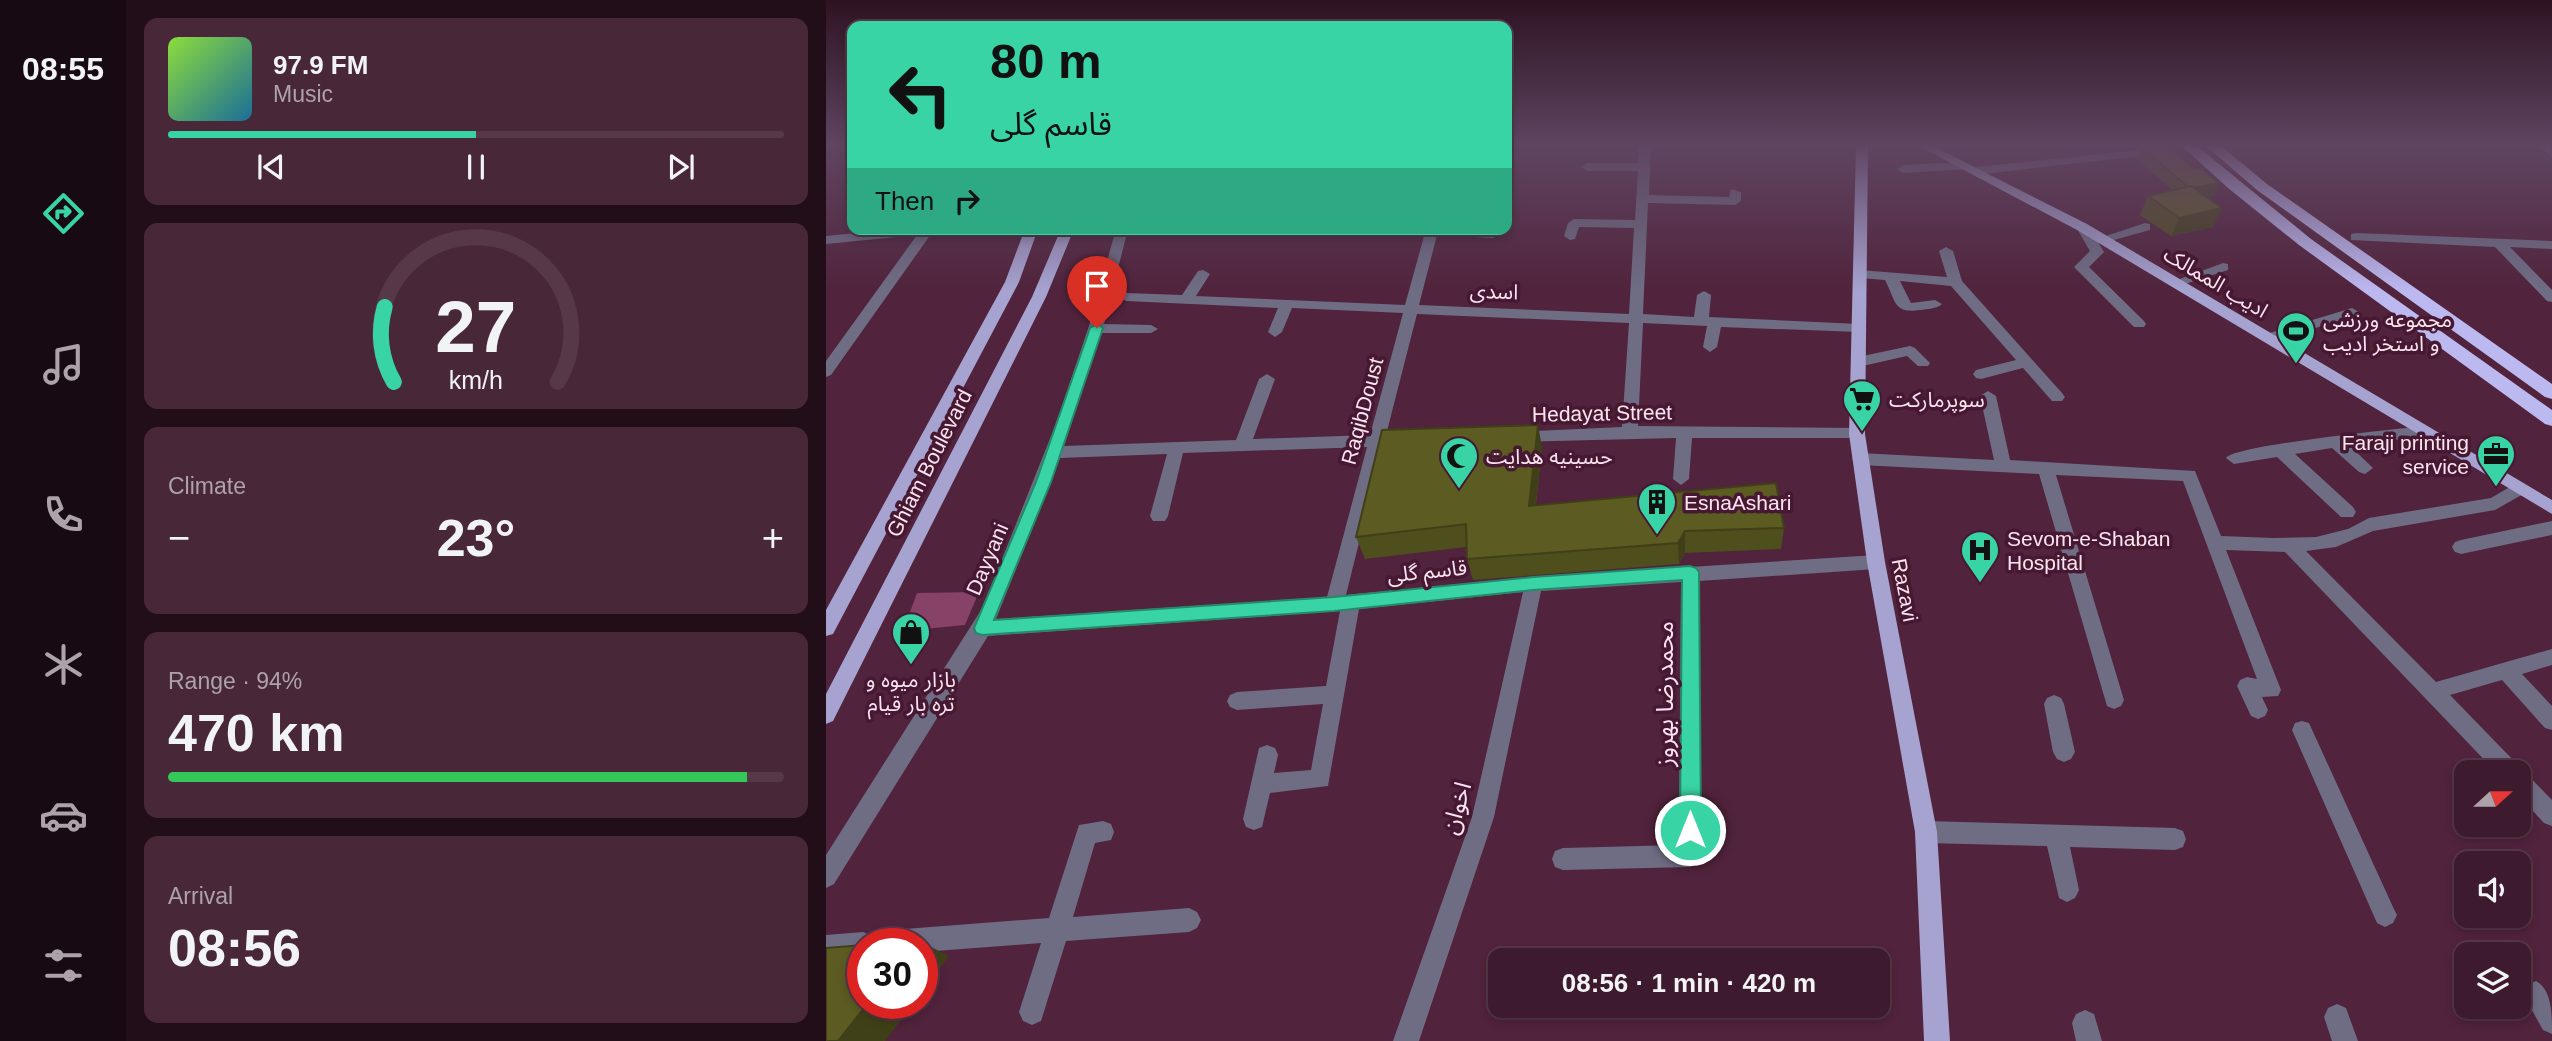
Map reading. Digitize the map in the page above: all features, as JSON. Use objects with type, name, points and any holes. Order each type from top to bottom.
[{"type":"highway","points":[[2246,195],[2350,274],[2552,419]]},
{"type":"highway","points":[[2273,195],[2548,386]]},
{"type":"highway","points":[[2350,274],[2347,265],[2351,262],[2378,268]]},
{"type":"main road","name":"Razavi","points":[[1861,195],[1857,434],[1876,562],[1926,832],[1937,1041]]},
{"type":"main road","name":"ادیب الممالک","points":[[2020,195],[2103,239],[2552,508]]},
{"type":"main road","name":"Ghiam Boulevard","points":[[826,628],[1012,282],[1030,235]]},
{"type":"main road","name":"Ghiam Boulevard","points":[[826,715],[1039,297],[1065,235]]},
{"type":"street","points":[[1630,432],[1642,195]]},
{"type":"street","points":[[1642,199],[1735,201],[1735,195]]},
{"type":"street","points":[[1570,236],[1574,223],[1641,224]]},
{"type":"street","points":[[2082,227],[2097,252],[2081,267],[2140,324]]},
{"type":"street","points":[[2103,239],[2145,227]]},
{"type":"street","points":[[826,240],[879,235]]},
{"type":"street","points":[[826,372],[928,235]]},
{"type":"street","name":"Dayyani","points":[[826,876],[982,628],[1055,452],[1097,328],[1120,235]]},
{"type":"street","name":"RaqibDoust","points":[[1261,784],[1320,779],[1335,694],[1342,603],[1376,441],[1431,235]]},
{"type":"street","points":[[2356,237],[2552,245]]},
{"type":"street","points":[[2499,243],[2552,298]]},
{"type":"street","points":[[1946,251],[1955,282],[2057,397]]},
{"type":"street","points":[[2176,283],[2223,267]]},
{"type":"street","points":[[1188,299],[1203,274]]},
{"type":"street","points":[[1860,274],[1955,282]]},
{"type":"street","points":[[1891,276],[1906,308],[1935,304]]},
{"type":"street","points":[[1704,295],[1710,347]]},
{"type":"street","name":"اسدی","points":[[1126,297],[1859,328]]},
{"type":"street","points":[[1275,332],[1287,304]]},
{"type":"street","points":[[1476,330],[1482,312]]},
{"type":"street","points":[[2268,338],[2353,312]]},
{"type":"street","points":[[1097,328],[1151,329]]},
{"type":"street","points":[[1858,362],[1910,351],[1923,363]]},
{"type":"street","points":[[1980,373],[2027,362]]},
{"type":"street","points":[[1242,446],[1267,379]]},
{"type":"street","points":[[1987,397],[2003,465]]},
{"type":"street","name":"Hedayat Street","points":[[1496,437],[1630,432],[1857,434]]},
{"type":"street","points":[[1681,479],[1684,432]]},
{"type":"street","points":[[2234,458],[2335,442],[2425,432]]},
{"type":"street","points":[[1055,452],[1416,439]]},
{"type":"street","points":[[2335,442],[2365,467]]},
{"type":"street","points":[[1159,516],[1176,449]]},
{"type":"street","points":[[2280,450],[2347,512]]},
{"type":"street","points":[[1860,459],[2189,475],[2271,690],[2246,686],[2258,710]]},
{"type":"street","points":[[2045,467],[2114,700]]},
{"type":"street","points":[[2215,542],[2291,547],[2358,533],[2369,525],[2495,504],[2519,489]]},
{"type":"street","points":[[2461,547],[2552,528]]},
{"type":"street","points":[[2291,547],[2499,760]]},
{"type":"street","name":"قاسم گلی","points":[[982,628],[1342,603],[1690,572],[1876,562]]},
{"type":"street","name":"محمدرضا بهروز","points":[[1563,859],[1690,856],[1690,572]]},
{"type":"street","name":"اخوان","points":[[1406,1041],[1483,817],[1530,609],[1533,584]]},
{"type":"street","points":[[2431,692],[2552,657]]},
{"type":"street","points":[[2506,670],[2552,721]]},
{"type":"street","points":[[1237,701],[1335,694]]},
{"type":"street","points":[[2054,704],[2064,752]]},
{"type":"street","points":[[2302,730],[2385,915]]},
{"type":"street","points":[[1254,818],[1268,755]]},
{"type":"street","points":[[2531,793],[2552,815]]},
{"type":"street","points":[[1032,1012],[1087,833],[1103,832]]},
{"type":"street","points":[[1926,832],[2175,839]]},
{"type":"street","points":[[2057,837],[2067,890]]},
{"type":"street","points":[[938,939],[1189,919]]},
{"type":"street","points":[[826,947],[847,945]]},
{"type":"street","points":[[2536,994],[2552,1021]]},
{"type":"shaded area","points":[[979,592],[965,625],[903,631],[917,593]]},
{"type":"building","points":[[2203,195],[2222,208],[2179,218],[2148,196]]},
{"type":"building","points":[[1538,425],[1529,506],[1776,483],[1784,528],[1685,531],[1678,543],[1467,559],[1466,524],[1356,537],[1382,430]]},
{"type":"building","points":[[847,946],[847,1019],[855,1019],[838,1041],[826,1041],[826,948]]},
{"type":"place","name":"مجموعه ورزشی و استخر ادیب","points":[[2296,365]]},
{"type":"place","name":"سوپرمارکت","points":[[1862,433]]},
{"type":"place","name":"Faraji printing service","points":[[2496,488]]},
{"type":"place","name":"حسینیه هدایت","points":[[1459,490]]},
{"type":"place","name":"EsnaAshari","points":[[1657,536]]},
{"type":"place","name":"Sevom-e-Shaban Hospital","points":[[1980,584]]},
{"type":"place","name":"بازار میوه و تره بار قیام","points":[[911,666]]},
{"type":"route","points":[[1097,328],[1044,482],[982,628],[1334,604],[1533,584],[1690,572],[1690,830]]}]
